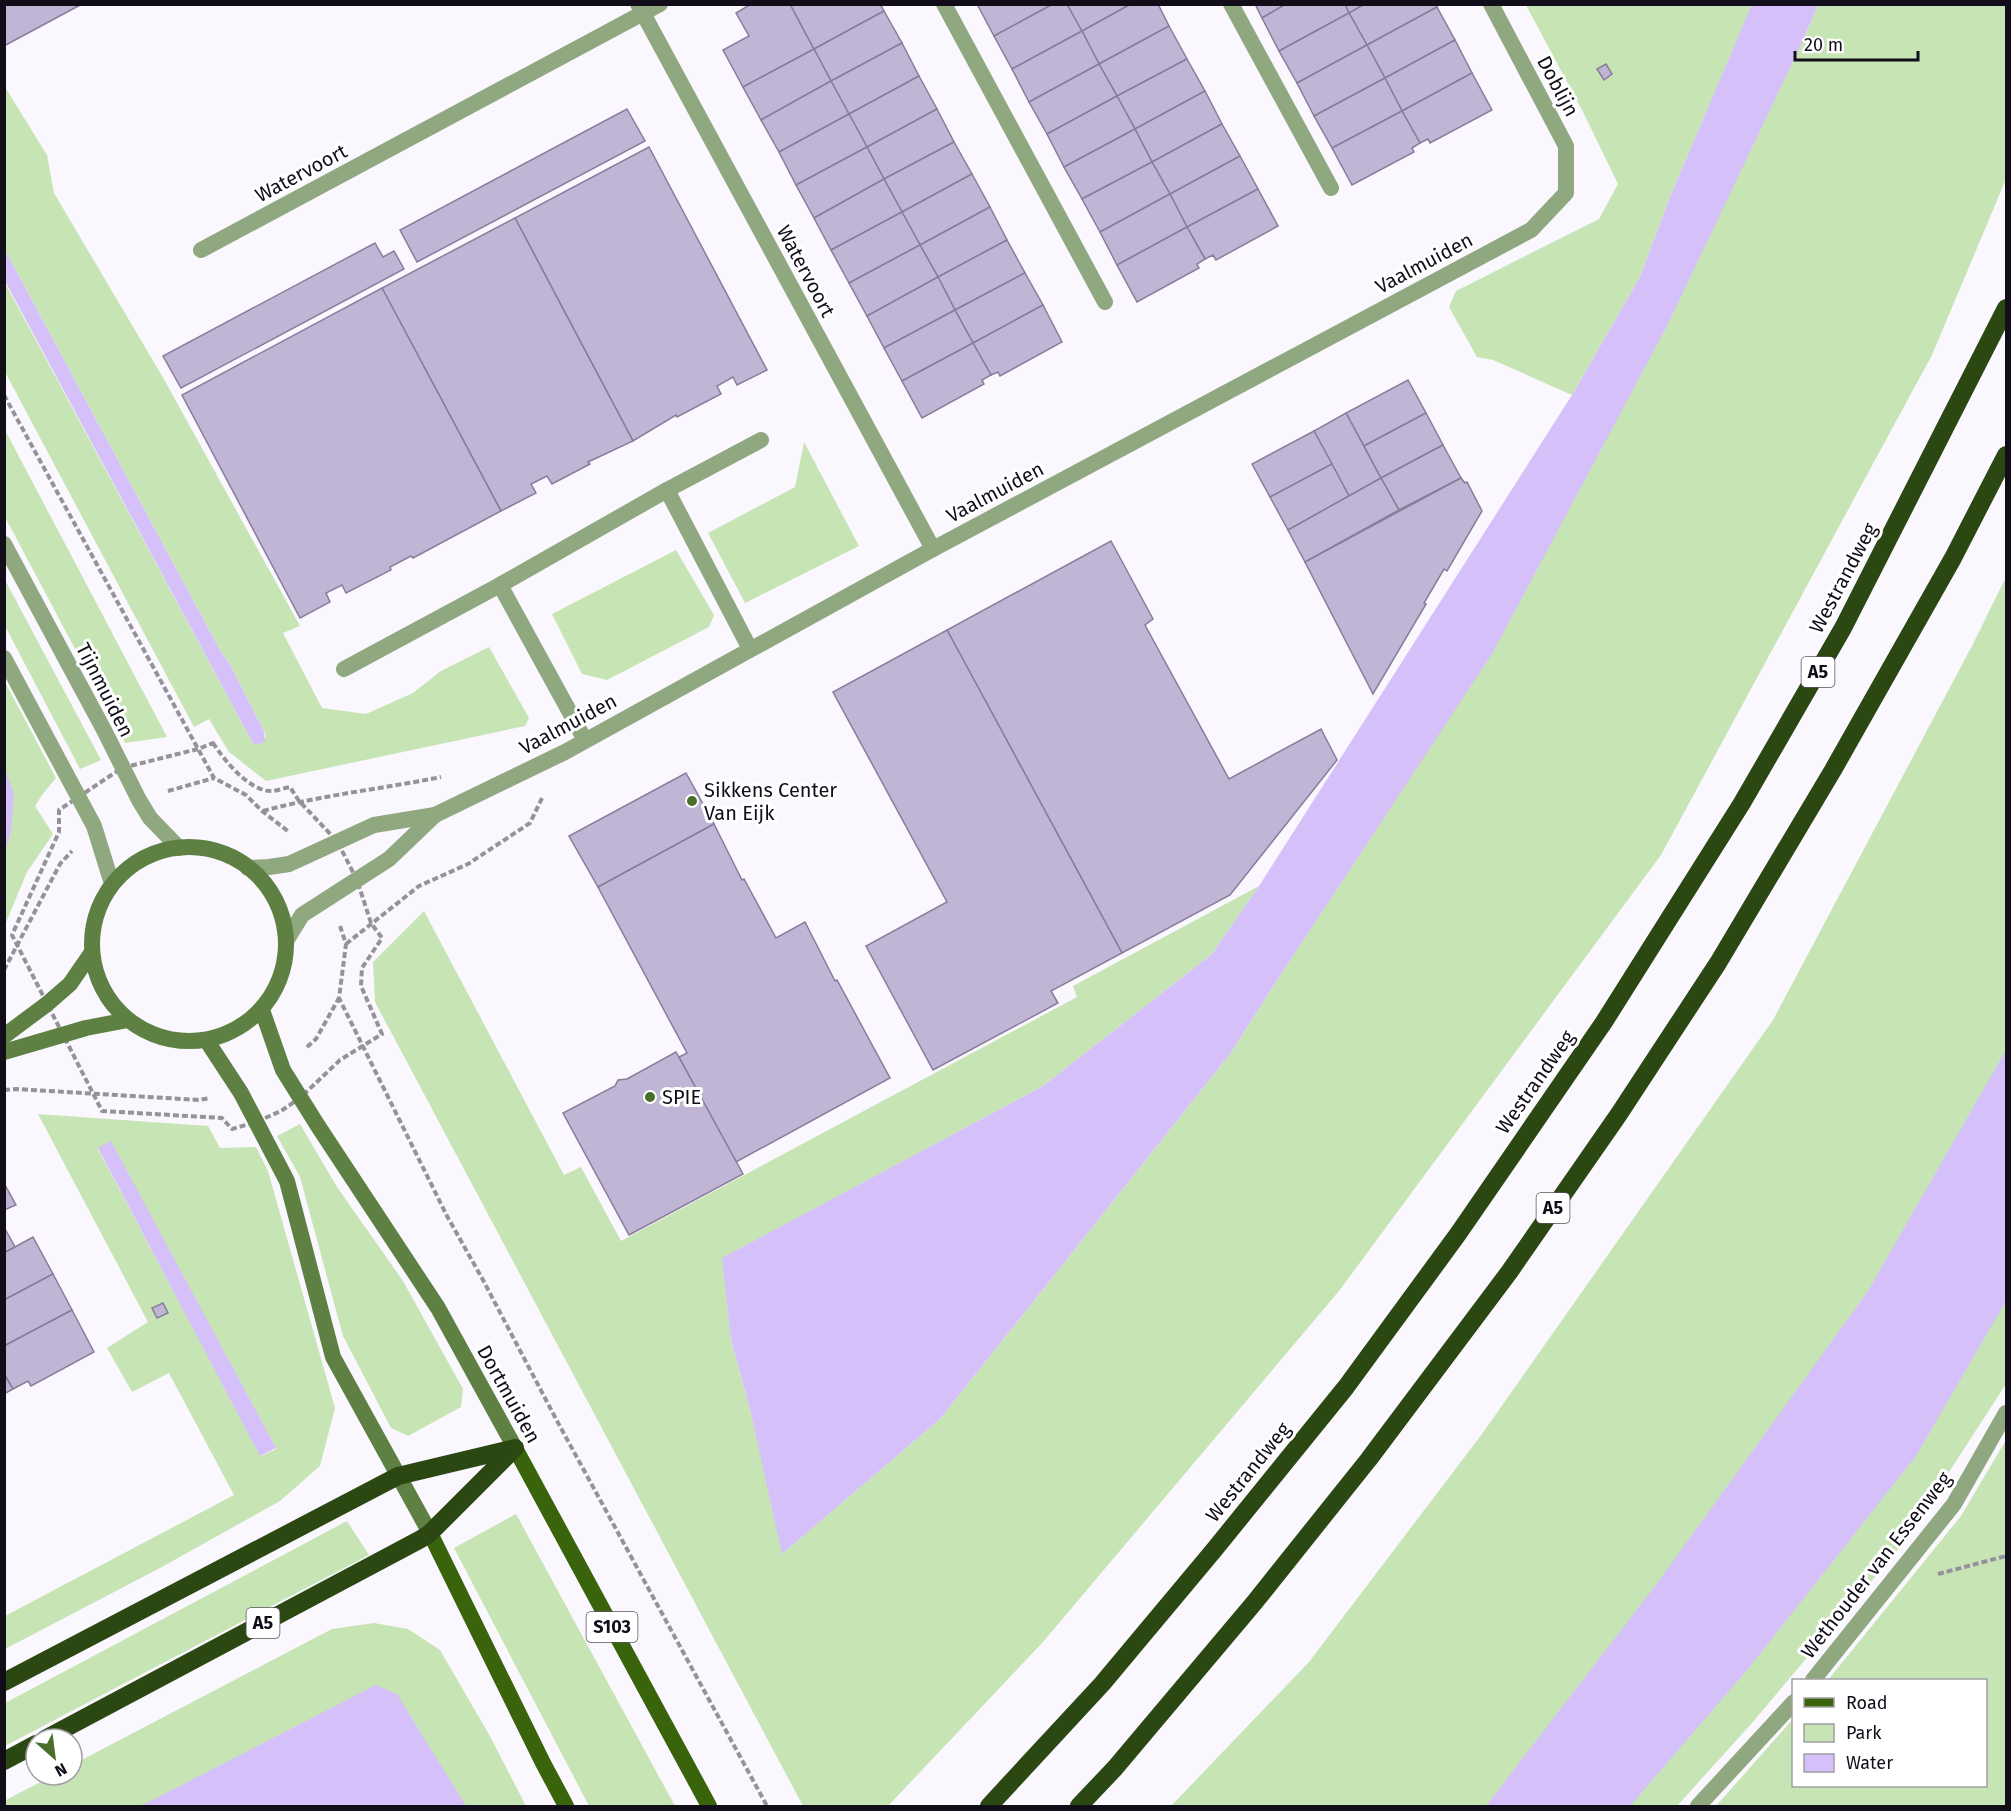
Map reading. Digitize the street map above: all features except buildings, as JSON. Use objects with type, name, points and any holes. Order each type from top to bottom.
[{"type":"highway","name":"Westrandweg","points":[[989,1806],[1102,1683],[1214,1550],[1346,1387],[1458,1234],[1604,1022],[1742,803],[1843,628],[2007,308]]},
{"type":"highway","name":"A5","points":[[1079,1806],[1115,1768],[1254,1603],[1369,1459],[1510,1271],[1619,1114],[1718,963],[1833,770],[1953,558],[2007,455]]},
{"type":"highway","name":"A5","points":[[67,1727],[430,1533],[515,1448]]},
{"type":"highway","points":[[4,1682],[398,1476],[515,1448]]},
{"type":"highway","points":[[4,1761],[24,1750]]},
{"type":"main road","points":[[197,847],[227,854],[249,868],[274,895],[285,923],[286,954],[279,983],[262,1010],[237,1029],[207,1041],[176,1041],[147,1033],[121,1016],[102,991],[93,964],[92,952],[91,936],[97,908],[112,884],[136,862],[166,849],[197,847]]},
{"type":"main road","points":[[4,1036],[70,984],[92,952]]},
{"type":"main road","name":"Dortmuiden","points":[[262,1010],[283,1070],[438,1308],[709,1806]]},
{"type":"main road","points":[[4,1052],[63,1034],[128,1020]]},
{"type":"main road","points":[[207,1041],[241,1093],[287,1181],[333,1357],[430,1533],[566,1806]]},
{"type":"street","points":[[640,9],[660,4]]},
{"type":"street","points":[[944,4],[1106,302]]},
{"type":"street","points":[[1231,4],[1331,188]]},
{"type":"street","name":"Doblijn","points":[[1491,4],[1566,146],[1566,193]]},
{"type":"street","name":"Watervoort","points":[[201,250],[640,9],[933,549]]},
{"type":"street","name":"Vaalmuiden","points":[[249,868],[289,864],[374,825],[435,815],[565,752],[933,549],[1531,230],[1566,193]]},
{"type":"street","points":[[344,669],[761,440]]},
{"type":"street","points":[[667,490],[750,649]]},
{"type":"street","name":"Tijnmuiden","points":[[4,543],[150,818],[179,848]]},
{"type":"street","points":[[500,585],[585,740]]},
{"type":"street","points":[[4,658],[94,826],[112,884]]},
{"type":"street","name":"Vaalmuiden","points":[[286,941],[302,915],[389,859],[435,815]]},
{"type":"street","name":"Wethouder van Essenweg","points":[[1814,1679],[1954,1504],[2007,1413]]},
{"type":"street","points":[[1698,1806],[1792,1704]]},
{"type":"path","points":[[4,394],[214,778],[246,795],[262,812],[296,837],[310,856]]},
{"type":"path","points":[[213,743],[221,755],[249,783],[270,791],[290,787],[299,801],[337,841],[357,880],[370,923],[381,938],[362,968],[361,986],[382,1034],[340,1060],[300,1098],[281,1111],[256,1122],[232,1129],[222,1118],[102,1111],[12,935],[59,832],[59,810],[122,768],[198,749],[213,743]]},
{"type":"path","points":[[346,944],[419,886],[468,864],[530,823],[565,752]]},
{"type":"path","points":[[262,812],[299,801],[380,789],[449,775]]},
{"type":"path","points":[[283,1070],[316,1039],[339,998],[346,944],[330,896]]},
{"type":"path","name":"Dortmuiden","points":[[339,998],[447,1216],[767,1806]]},
{"type":"path","points":[[4,1090],[199,1100],[241,1093]]},
{"type":"path","points":[[1889,1586],[2007,1556]]},
{"type":"green space","points":[[1526,5],[1752,5],[1670,197],[1640,277],[1572,395],[1493,360],[1477,357],[1449,307],[1456,291],[1599,219],[1618,184]]},
{"type":"green space","points":[[1818,5],[2006,5],[2006,179],[1932,355],[1661,855],[1339,1291],[1043,1642],[888,1806],[803,1806],[375,1002],[373,962],[424,911],[564,1175],[581,1167],[621,1241],[1077,997],[1073,986],[1259,886],[1212,954],[1043,1086],[723,1258],[731,1340],[750,1409],[783,1553],[940,1419],[1230,1054],[1285,968],[1800,47]]},
{"type":"green space","points":[[5,87],[47,155],[54,193],[165,381],[300,626],[283,633],[322,708],[366,714],[413,693],[441,671],[489,647],[529,718],[525,726],[266,781],[229,752],[209,719],[194,727],[5,372],[4,281],[254,745],[266,737],[228,661],[221,652],[5,250]]},
{"type":"green space","points":[[5,430],[167,737],[125,743],[5,517]]},
{"type":"green space","points":[[804,442],[859,546],[745,603],[708,533],[795,487]]},
{"type":"green space","points":[[676,550],[714,615],[709,627],[607,680],[582,674],[552,614]]},
{"type":"green space","points":[[2006,577],[2006,1384],[1901,1546],[1752,1723],[1677,1806],[1171,1806],[1309,1662],[1482,1434],[1773,1020],[1973,644]]},
{"type":"green space","points":[[4,580],[101,760],[80,769],[5,626]]},
{"type":"green space","points":[[5,682],[56,778],[35,806],[53,834],[27,872],[5,925]]},
{"type":"green space","points":[[38,1114],[208,1126],[220,1148],[256,1147],[268,1171],[335,1408],[320,1466],[280,1501],[160,1568],[5,1649],[5,1616],[234,1495],[169,1373],[132,1392],[107,1348],[148,1322]],"holes":[[[110,1142],[276,1448],[261,1456],[98,1149]]]},
{"type":"green space","points":[[300,1124],[337,1187],[403,1281],[463,1389],[461,1407],[408,1436],[391,1428],[343,1336],[300,1177],[277,1136]]},
{"type":"green space","points":[[2006,1440],[2006,1806],[1716,1806],[1792,1720],[1792,1787],[1987,1787],[1987,1679],[1829,1679],[1961,1516]]},
{"type":"green space","points":[[516,1514],[675,1806],[589,1806],[454,1548]]},
{"type":"green space","points":[[347,1521],[369,1555],[41,1727],[24,1727],[24,1736],[5,1746],[5,1703]]},
{"type":"green space","points":[[374,1623],[408,1629],[440,1650],[491,1738],[526,1806],[5,1806],[4,1801],[31,1787],[84,1787],[84,1759],[332,1629]]},
{"type":"water","points":[[1752,4],[1818,5],[1667,326],[1492,654],[1230,1054],[940,1419],[782,1554],[750,1409],[731,1340],[722,1258],[1043,1086],[1212,954],[1259,886],[1572,395],[1640,277],[1670,197]]},
{"type":"water","points":[[5,250],[221,652],[228,661],[264,731],[265,742],[254,745],[250,738],[5,281]]},
{"type":"water","points":[[5,768],[14,795],[11,830],[5,853]]},
{"type":"water","points":[[2006,1050],[2006,1301],[1916,1456],[1748,1669],[1630,1806],[1486,1806],[1658,1582],[1868,1291]]},
{"type":"water","points":[[111,1141],[276,1448],[260,1456],[98,1148]]},
{"type":"water","points":[[376,1685],[397,1694],[466,1806],[141,1806]]},
{"type":"place","name":"Sikkens Center Van Eijk","points":[[692,801]]},
{"type":"place","name":"SPIE","points":[[650,1097]]}]
